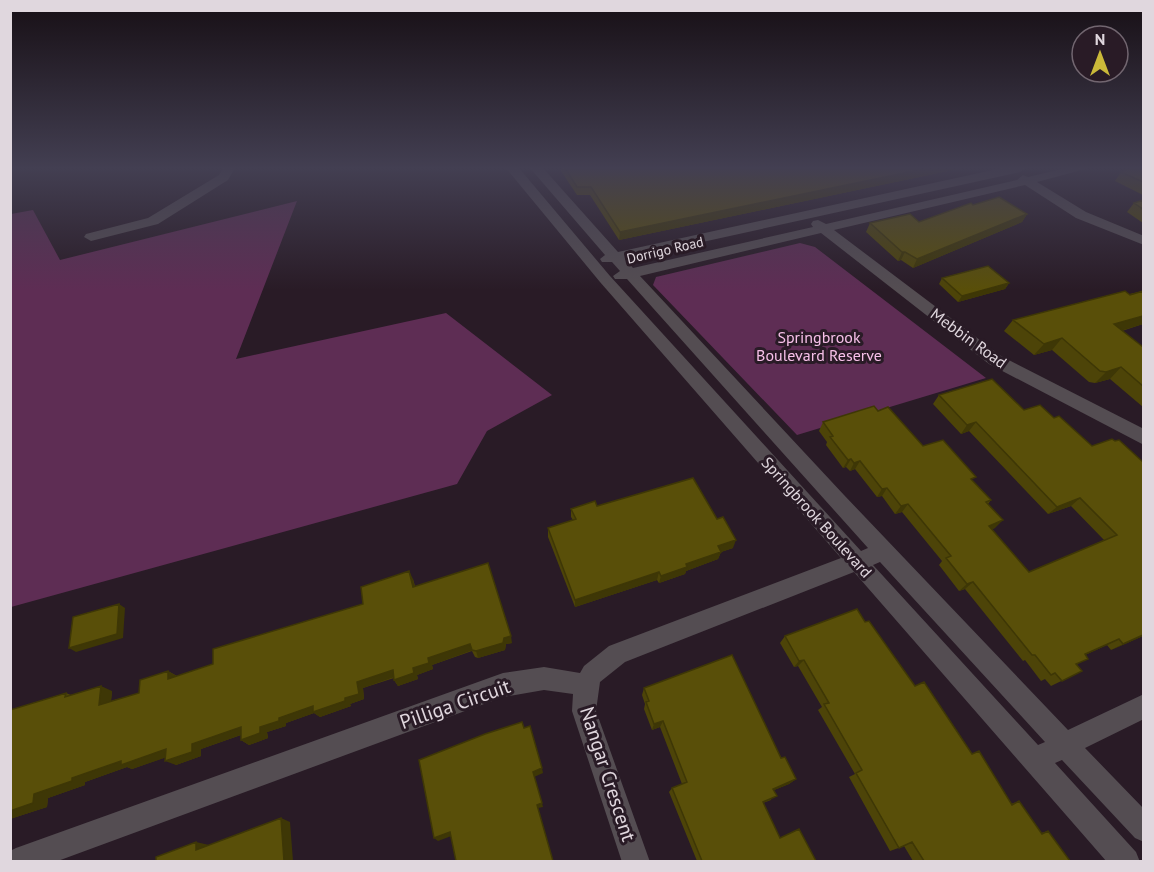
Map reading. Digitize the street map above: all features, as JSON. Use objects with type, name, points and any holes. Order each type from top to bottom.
[{"type":"street","points":[[91,237],[153,221],[173,209]]},
{"type":"street","name":"Springbrook Boulevard","points":[[546,209],[605,279],[1126,861]]},
{"type":"street","name":"Springbrook Boulevard","points":[[572,209],[884,551],[1143,829]]},
{"type":"street","name":"Dorrigo Road","points":[[590,262],[837,209]]},
{"type":"street","name":"Dorrigo Road","points":[[605,279],[912,209]]},
{"type":"street","points":[[1071,209],[1143,241]]},
{"type":"street","name":"Mebbin Road","points":[[809,215],[823,229],[995,360],[1117,422],[1143,438]]},
{"type":"street","points":[[586,686],[592,674],[617,654],[884,551]]},
{"type":"street","name":"Pilliga Circuit","points":[[16,861],[503,685],[534,678],[555,677],[586,686]]},
{"type":"street","name":"Nangar Crescent","points":[[586,686],[584,711],[636,861]]},
{"type":"street","points":[[1035,760],[1143,706]]},
{"type":"green space","points":[[266,209],[294,209],[236,359],[446,313],[552,395],[487,431],[457,484],[11,607],[11,214],[33,210],[60,260]]},
{"type":"green space","name":"Springbrook Boulevard Reserve","points":[[800,243],[815,247],[986,378],[797,435],[653,285],[656,277]]},
{"type":"building","points":[[605,209],[732,209],[620,232]]},
{"type":"building","points":[[955,209],[1018,209],[1027,214],[917,259],[902,252],[870,223],[910,214],[919,222]]},
{"type":"building","points":[[988,266],[1009,283],[962,296],[942,278]]},
{"type":"building","points":[[1125,291],[1130,295],[1143,291],[1143,316],[1114,324],[1143,347],[1143,386],[1121,367],[1106,372],[1100,371],[1062,338],[1044,344],[1013,320]]},
{"type":"building","points":[[992,379],[1024,410],[1040,405],[1054,418],[1059,416],[1092,446],[1112,439],[1119,440],[1143,462],[1143,635],[1123,644],[1119,639],[1085,654],[1088,659],[1076,664],[1082,671],[1062,681],[1055,673],[1051,675],[1035,655],[1032,655],[973,582],[967,584],[946,558],[951,556],[908,504],[901,506],[887,488],[882,489],[860,461],[854,463],[851,459],[848,460],[830,437],[833,436],[823,422],[874,406],[878,411],[888,407],[923,446],[943,440],[976,477],[971,479],[991,500],[986,502],[1003,520],[989,526],[1029,572],[1117,535],[1080,498],[1057,507],[976,422],[967,425],[939,395]]},
{"type":"building","points":[[693,478],[717,519],[723,517],[736,540],[718,546],[721,552],[686,564],[687,567],[661,576],[659,572],[575,600],[548,528],[576,519],[571,509],[595,501],[597,506]]},
{"type":"building","points":[[488,563],[511,636],[504,638],[503,643],[476,651],[472,650],[470,644],[428,658],[429,663],[413,668],[414,673],[394,680],[393,670],[357,682],[359,694],[345,698],[345,701],[313,712],[313,706],[279,718],[279,721],[260,727],[260,733],[241,740],[241,727],[192,744],[192,752],[165,761],[166,749],[121,765],[121,761],[34,794],[33,803],[10,811],[10,710],[66,693],[65,697],[101,686],[99,705],[139,693],[140,680],[168,671],[168,679],[213,664],[213,649],[363,604],[361,587],[409,571],[413,587]]},
{"type":"building","points":[[119,604],[117,634],[69,648],[73,617]]},
{"type":"building","points":[[857,609],[865,622],[869,621],[915,686],[924,682],[972,754],[979,751],[1012,805],[1019,801],[1042,834],[1048,831],[1070,861],[924,861],[912,842],[899,848],[856,773],[862,770],[824,704],[829,703],[804,660],[799,661],[785,636]]},
{"type":"building","points":[[732,655],[781,758],[785,757],[796,779],[773,789],[777,796],[763,802],[780,838],[799,829],[816,861],[702,861],[672,788],[687,782],[663,721],[654,724],[646,702],[649,701],[644,688]]},
{"type":"building","points":[[522,722],[524,728],[530,726],[542,768],[533,772],[542,803],[537,805],[553,861],[456,861],[450,832],[434,838],[419,760]]},
{"type":"building","points":[[281,818],[284,861],[156,861],[156,857],[196,842],[196,850]]}]
